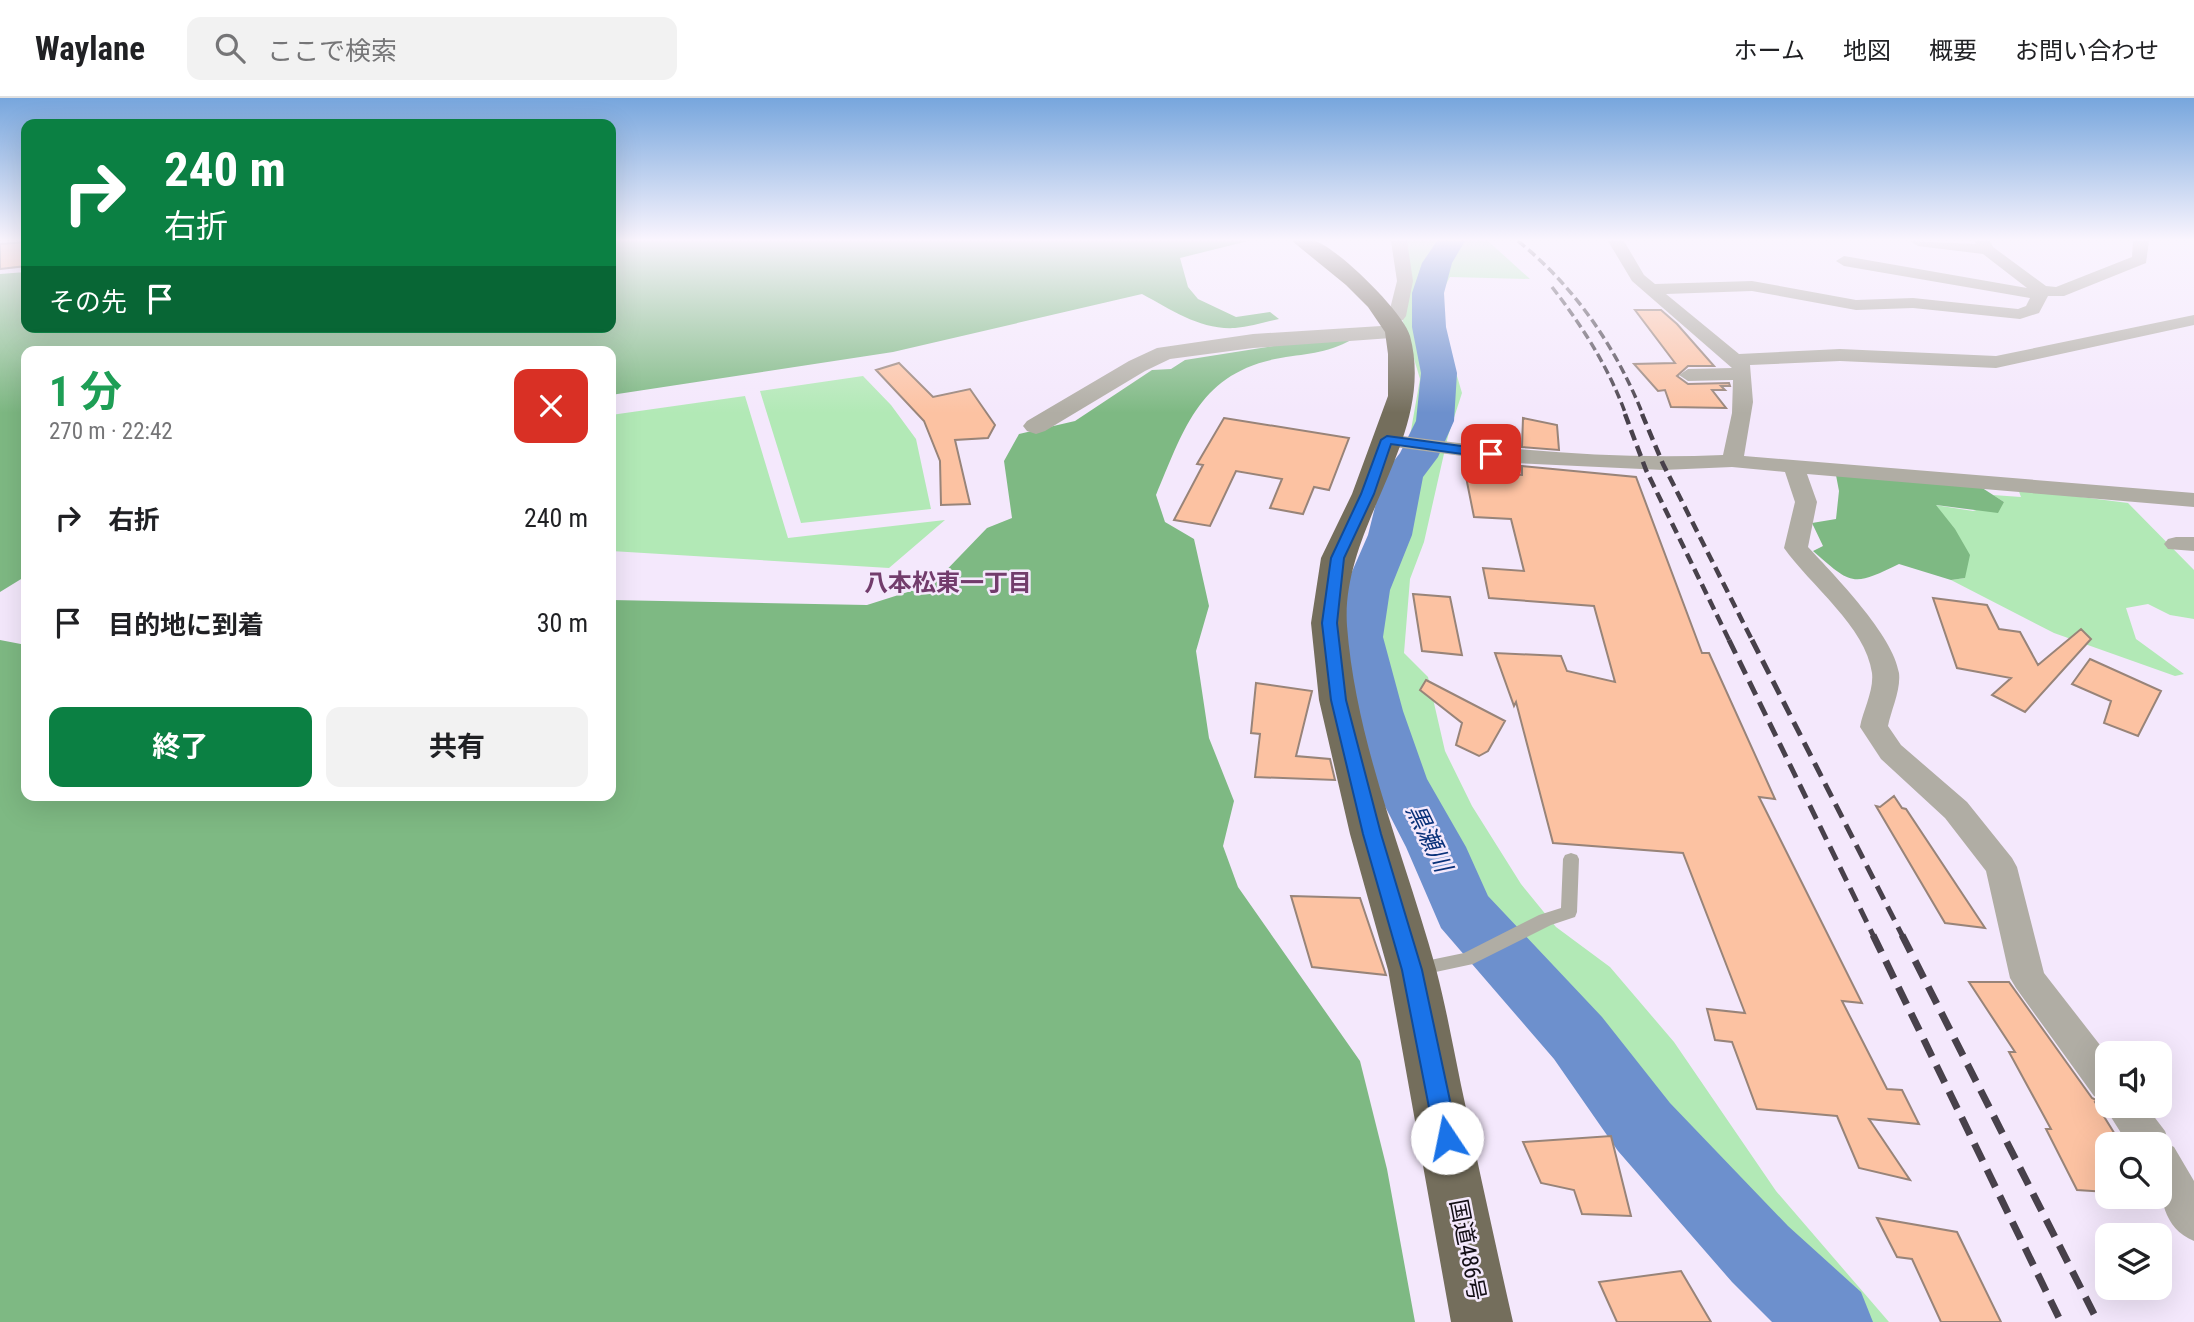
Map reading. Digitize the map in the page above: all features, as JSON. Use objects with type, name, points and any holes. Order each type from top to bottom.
[{"type":"highway","points":[[1369,298],[1392,325]]},
{"type":"highway","name":"国道486号","points":[[1392,325],[1403,376],[1400,442],[1367,494],[1337,558],[1329,623],[1339,700],[1372,834],[1412,970],[1482,1322]]},
{"type":"street","points":[[1036,426],[1137,366],[1166,353],[1392,325],[1401,298]]},
{"type":"street","points":[[1661,298],[1740,367],[1741,420],[1732,461]]},
{"type":"street","points":[[1818,298],[1856,305],[1913,303],[2020,314],[2033,309],[2038,298]]},
{"type":"street","points":[[1688,375],[1840,355],[1996,362],[2194,320]]},
{"type":"street","points":[[1400,442],[1515,457],[1663,464],[1732,461],[2194,500]]},
{"type":"street","points":[[1794,467],[1806,502],[1796,548],[1826,581],[1875,647],[1886,674],[1874,727],[1891,752],[1955,810],[2001,867],[2028,978],[2095,1068]]},
{"type":"street","points":[[2172,1182],[2194,1221]]},
{"type":"lane","points":[[1412,970],[1467,959],[1545,920],[1569,912],[1571,859]]},
{"type":"green space","points":[[0,298],[21,298],[21,333],[616,333],[616,298],[1124,298],[893,352],[616,394],[616,346],[21,346],[21,579],[0,592]]},
{"type":"green space","points":[[1150,298],[1197,298],[1236,317],[1270,312],[1279,319],[1222,328],[1187,318]]},
{"type":"green space","points":[[1402,298],[1438,298],[1444,332],[1462,393],[1448,436],[1424,542],[1410,579],[1404,653],[1428,677],[1445,751],[1472,806],[1521,884],[1556,927],[1610,967],[1674,1042],[1776,1191],[1889,1322],[1799,1322],[1671,1170],[1514,993],[1447,927],[1370,717],[1353,632],[1367,546],[1407,453],[1420,379],[1401,315]]},
{"type":"green space","points":[[1318,339],[1353,339],[1324,351],[1275,359],[1249,367],[1228,378],[1211,392],[1197,409],[1175,449],[1156,495],[1165,522],[1194,539],[1209,606],[1196,651],[1209,738],[1234,801],[1223,846],[1238,887],[1360,1061],[1387,1169],[1415,1322],[0,1322],[0,640],[21,644],[21,801],[616,801],[616,600],[867,605],[933,584],[987,528],[1012,518],[1004,461],[1019,434],[1075,421],[1152,370],[1171,369],[1185,360]]},
{"type":"green space","points":[[863,376],[891,405],[916,439],[931,509],[801,523],[760,391]]},
{"type":"green space","points":[[745,396],[788,538],[945,520],[889,568],[616,551],[616,414]]},
{"type":"green space","points":[[1835,470],[1973,482],[2004,502],[1998,513],[1936,505],[1955,529],[1970,555],[1965,578],[1951,580],[1899,564],[1871,576],[1853,579],[1836,571],[1813,551],[1823,546],[1812,523],[1836,519],[1839,491]]},
{"type":"green space","points":[[2018,489],[2128,503],[2194,570],[2194,619],[2170,615],[2148,604],[2126,608],[2136,639],[2184,674],[2175,676],[2054,633],[1951,580],[1965,578],[1935,505],[1973,511],[2004,502],[1993,495],[2021,497]]},
{"type":"building","points":[[1635,310],[1661,310],[1677,324],[1714,366],[1688,366],[1677,376],[1688,384],[1729,383],[1730,386],[1721,386],[1725,390],[1712,390],[1726,408],[1671,407],[1665,390],[1658,391],[1634,364],[1675,363]]},
{"type":"building","points":[[899,363],[933,397],[970,389],[995,425],[988,438],[955,440],[970,504],[941,505],[940,461],[924,421],[876,370]]},
{"type":"building","points":[[1224,418],[1349,438],[1329,490],[1314,487],[1303,514],[1270,508],[1282,479],[1236,471],[1210,526],[1174,520],[1203,465],[1197,464]]},
{"type":"building","points":[[1523,418],[1557,425],[1559,450],[1522,447]]},
{"type":"building","points":[[1522,466],[1636,477],[1702,653],[1709,653],[1775,799],[1759,797],[1862,1003],[1842,1001],[1887,1089],[1902,1090],[1919,1124],[1869,1119],[1910,1180],[1859,1168],[1837,1116],[1757,1109],[1732,1042],[1715,1040],[1707,1009],[1745,1013],[1683,853],[1553,843],[1516,702],[1514,706],[1495,653],[1561,656],[1567,671],[1615,682],[1594,606],[1489,598],[1483,568],[1524,571],[1511,519],[1474,517],[1465,472],[1522,475]]},
{"type":"building","points":[[1413,594],[1450,597],[1462,655],[1422,651]]},
{"type":"building","points":[[1933,598],[1987,605],[1999,629],[2020,632],[2038,665],[2081,629],[2091,639],[2025,712],[1992,695],[2011,678],[1957,668]]},
{"type":"building","points":[[2090,659],[2161,691],[2138,736],[2104,723],[2111,701],[2072,684]]},
{"type":"building","points":[[1426,680],[1505,721],[1488,751],[1479,756],[1456,745],[1462,723],[1420,690]]},
{"type":"building","points":[[1256,683],[1312,691],[1296,756],[1330,759],[1335,780],[1255,777],[1260,734],[1251,733]]},
{"type":"building","points":[[1894,796],[1902,808],[1906,809],[1985,928],[1945,923],[1876,806],[1880,807]]},
{"type":"building","points":[[1291,896],[1360,898],[1386,975],[1312,967]]},
{"type":"building","points":[[1969,982],[2009,982],[2095,1100],[2095,1118],[2105,1118],[2114,1132],[2095,1132],[2095,1191],[2077,1190],[2046,1129],[2051,1129],[2009,1052],[2015,1052]]},
{"type":"building","points":[[1611,1136],[1631,1216],[1582,1214],[1574,1190],[1541,1183],[1523,1142]]},
{"type":"building","points":[[1877,1218],[1957,1232],[2001,1322],[1941,1322],[1912,1259],[1897,1257]]},
{"type":"building","points":[[1681,1271],[1711,1322],[1617,1322],[1599,1282]]},
{"type":"waterway","name":"黒瀬川","points":[[1428,298],[1429,327],[1439,373],[1435,421],[1418,457],[1403,475],[1390,535],[1367,590],[1359,637],[1377,711],[1399,779],[1436,847],[1463,911],[1578,1038],[1644,1127],[1760,1254],[1831,1322]]},
{"type":"railway","points":[[1560,298],[1594,348],[1626,415]]},
{"type":"railway","points":[[1575,298],[1607,342],[1643,415]]},
{"type":"railway","points":[[1625,414],[1646,470],[1730,642]]},
{"type":"railway","points":[[1642,414],[1663,464],[1753,642]]},
{"type":"railway","points":[[1729,640],[1874,937]]},
{"type":"railway","points":[[1752,640],[1903,937]]},
{"type":"railway","points":[[1873,935],[2061,1322]]},
{"type":"railway","points":[[1902,935],[2098,1322]]},
{"type":"district","name":"八本松東一丁目","points":[[948,583]]},
{"type":"route","points":[[1447,1138],[1412,970],[1372,834],[1339,700],[1329,623],[1337,558],[1367,494],[1387,440],[1491,454]]}]
